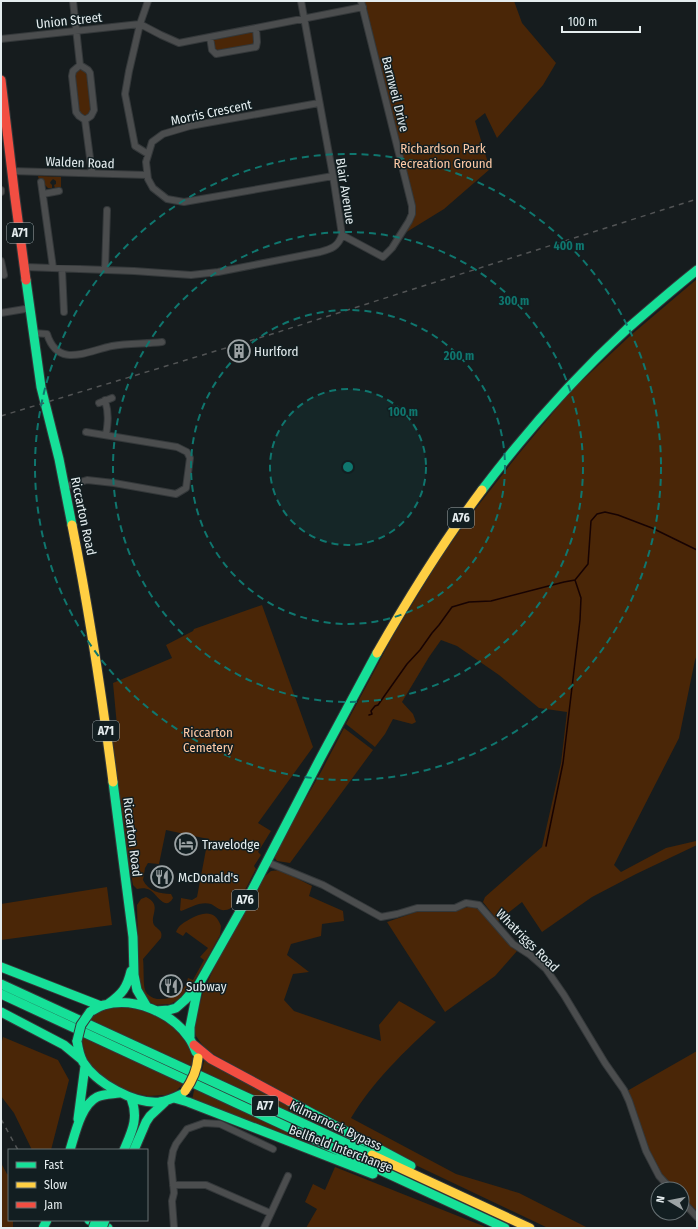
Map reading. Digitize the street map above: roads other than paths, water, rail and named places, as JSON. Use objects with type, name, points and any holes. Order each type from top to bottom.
[{"type":"main road","name":"Riccarton Road","points":[[1,85],[11,171],[41,387],[64,487],[85,590],[104,710],[133,937],[135,986],[139,996],[147,1007]]},
{"type":"main road","name":"A76","points":[[156,1011],[175,1008],[189,997],[199,984],[267,862],[308,781],[403,607],[437,553],[469,507],[518,445],[570,385],[627,329],[697,270]]},
{"type":"main road","name":"Riccarton Road","points":[[104,1005],[120,994],[128,983],[133,958]]},
{"type":"main road","points":[[1,967],[104,1005]]},
{"type":"main road","name":"Kilmarnock Bypass","points":[[1,984],[530,1228]]},
{"type":"main road","name":"A76","points":[[192,1041],[186,1032],[172,1020],[147,1007],[128,1003],[104,1005],[90,1012],[81,1024],[77,1041],[78,1050],[84,1063],[100,1080],[119,1093],[131,1098],[165,1102],[180,1096],[194,1078],[198,1066],[198,1058],[192,1041],[190,1027],[199,984]]},
{"type":"main road","name":"Kilmarnock Bypass","points":[[1,994],[501,1226]]},
{"type":"main road","points":[[1,1012],[64,1045],[84,1063],[77,1127]]},
{"type":"main road","name":"A77","points":[[192,1041],[211,1059],[508,1218]]},
{"type":"main road","points":[[70,1149],[77,1127],[86,1109],[94,1100],[104,1095],[119,1093]]},
{"type":"main road","points":[[124,1149],[135,1119],[135,1108],[131,1098]]},
{"type":"main road","name":"Bellfield Interchange","points":[[174,1098],[196,1105],[355,1167],[501,1226]]},
{"type":"main road","points":[[134,1149],[146,1122],[150,1116],[165,1102]]},
{"type":"main road","points":[[90,1221],[108,1228]]},
{"type":"street","points":[[74,1],[80,65]]},
{"type":"street","points":[[148,1],[140,24],[125,94],[135,146],[148,154]]},
{"type":"street","name":"Blair Avenue","points":[[25,267],[191,275],[218,272],[330,250],[336,246],[340,242],[342,235],[333,176],[301,1]]},
{"type":"street","points":[[140,24],[179,43],[304,19],[362,4]]},
{"type":"street","name":"Barnweil Drive","points":[[342,235],[383,257],[392,248],[412,214],[412,206],[362,4]]},
{"type":"street","name":"Union Street","points":[[1,39],[140,24]]},
{"type":"street","points":[[210,37],[212,50],[216,54],[256,47],[256,28]]},
{"type":"street","points":[[80,65],[73,71],[72,84],[76,112],[85,120],[92,173]]},
{"type":"street","points":[[80,65],[90,73],[94,110],[91,116],[85,120]]},
{"type":"street","name":"Morris Crescent","points":[[147,176],[146,162],[152,142],[163,134],[183,128],[319,103]]},
{"type":"street","name":"Walden Road","points":[[11,171],[147,176]]},
{"type":"street","points":[[147,176],[153,188],[167,198],[184,202],[333,176]]},
{"type":"street","points":[[41,182],[52,268]]},
{"type":"street","points":[[43,194],[59,191]]},
{"type":"street","points":[[105,270],[107,210]]},
{"type":"street","points":[[1,261],[4,275]]},
{"type":"street","points":[[62,269],[64,312]]},
{"type":"street","points":[[1,313],[30,308]]},
{"type":"street","points":[[34,333],[47,334],[51,346],[56,350],[75,356],[113,346],[162,342]]},
{"type":"street","points":[[106,435],[108,411],[102,402],[112,398]]},
{"type":"street","points":[[64,487],[87,480],[114,483],[176,494],[186,488],[190,458],[188,452],[177,447],[86,432]]},
{"type":"street","name":"Whatriggs Road","points":[[267,862],[323,885],[381,918],[418,908],[456,908],[466,903],[479,905],[513,944],[530,954],[546,969],[564,994],[605,1063],[624,1090],[646,1151],[659,1176],[664,1181]]},
{"type":"street","points":[[174,1228],[172,1201],[174,1193],[171,1163],[176,1144],[187,1129],[204,1123],[220,1124],[273,1149]]},
{"type":"street","points":[[264,1228],[288,1176]]},
{"type":"street","points":[[173,1185],[206,1185],[270,1213]]},
{"type":"street","points":[[690,1210],[697,1217]]},
{"type":"waterway","points":[[546,846],[563,763],[580,620],[581,598],[575,580],[588,564],[591,521],[597,514],[605,512],[618,515],[652,528],[697,550]]},
{"type":"waterway","points":[[369,715],[372,714],[371,711],[378,705],[407,664],[420,650],[452,607],[469,602],[491,601],[575,580]]},
{"type":"railway","points":[[1,416],[272,334],[697,199]]},
{"type":"railway","points":[[1,1119],[17,1149]]},
{"type":"railway","points":[[42,1221],[43,1228]]},
{"type":"place","name":"Hurlford","points":[[239,351]]},
{"type":"place","name":"Travelodge","points":[[186,844]]},
{"type":"place","name":"McDonald's","points":[[162,877]]},
{"type":"place","name":"Subway","points":[[171,986]]},
{"type":"park label","name":"Richardson Park Recreation Ground","points":[[443,156]]},
{"type":"park label","name":"Riccarton Cemetery","points":[[208,740]]}]
